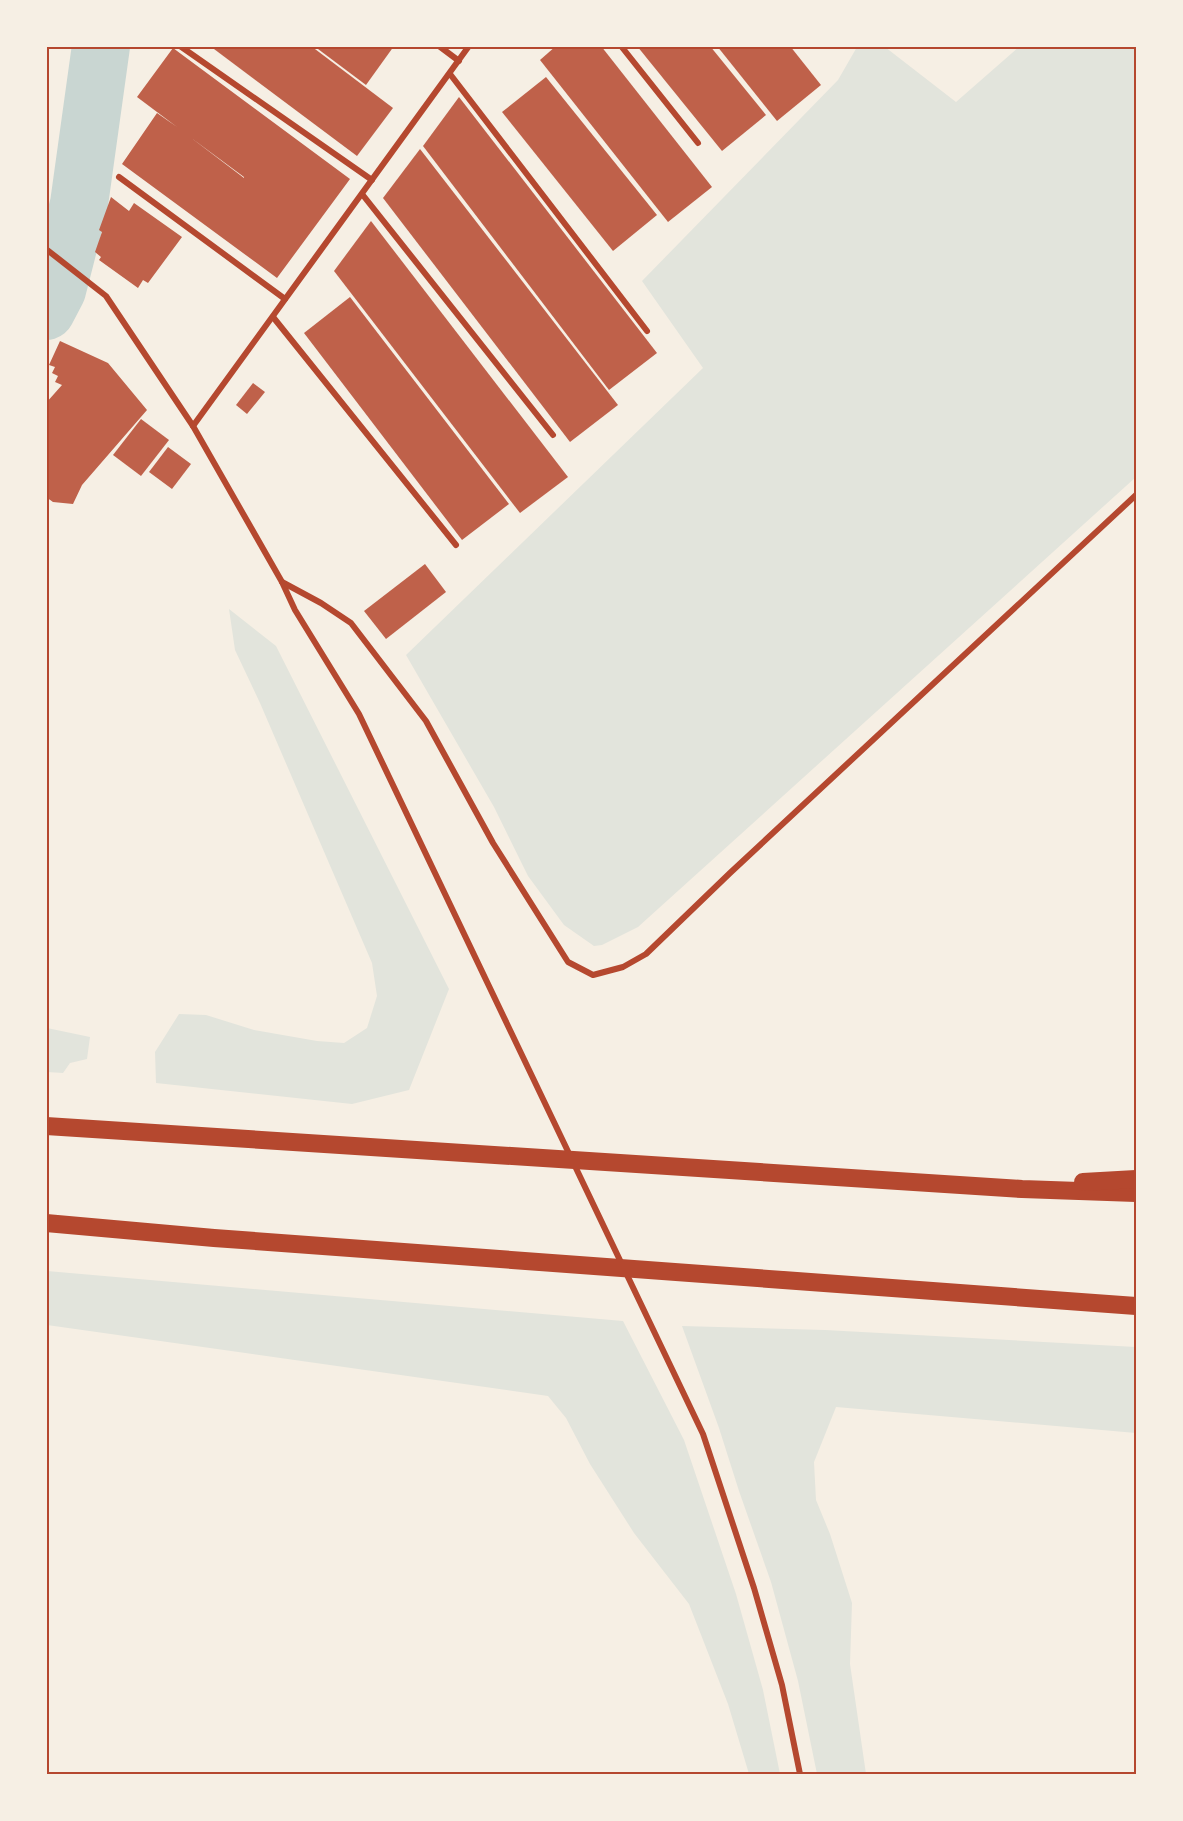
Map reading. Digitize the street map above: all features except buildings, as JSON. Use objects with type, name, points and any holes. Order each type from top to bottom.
[{"type":"highway","points":[[46,1126],[1022,1189],[1137,1193]]},
{"type":"highway","points":[[1022,1189],[1110,1179],[1137,1179]]},
{"type":"highway","points":[[46,1223],[1137,1306]]},
{"type":"street","points":[[180,46],[372,180]]},
{"type":"street","points":[[439,46],[459,61]]},
{"type":"street","points":[[193,426],[469,46]]},
{"type":"street","points":[[621,46],[698,143]]},
{"type":"street","points":[[450,74],[647,331]]},
{"type":"street","points":[[119,177],[285,299]]},
{"type":"street","points":[[362,194],[553,435]]},
{"type":"street","points":[[46,249],[106,296],[193,426],[282,582],[295,610],[359,714],[703,1434],[767,1631],[782,1686],[800,1774]]},
{"type":"street","points":[[273,317],[456,545]]},
{"type":"street","points":[[282,582],[321,603],[351,623],[426,721],[493,843],[568,962],[593,975],[623,967],[645,954],[1137,495]]},
{"type":"shaded area","points":[[857,47],[885,47],[956,102],[1019,47],[1136,47],[1136,477],[638,927],[602,945],[594,946],[564,925],[528,876],[494,807],[406,655],[703,368],[642,281],[838,80]]},
{"type":"shaded area","points":[[229,609],[276,646],[449,989],[409,1090],[352,1104],[156,1083],[155,1052],[179,1014],[206,1015],[254,1030],[317,1041],[344,1043],[367,1028],[377,996],[372,963],[235,650]]},
{"type":"shaded area","points":[[47,1028],[90,1037],[87,1059],[70,1063],[63,1073],[47,1072]]},
{"type":"shaded area","points":[[47,1271],[623,1321],[684,1440],[736,1594],[763,1690],[780,1774],[749,1774],[728,1704],[689,1604],[634,1533],[590,1464],[566,1418],[548,1396],[47,1325]]},
{"type":"shaded area","points":[[682,1326],[825,1330],[1136,1347],[1136,1433],[836,1407],[814,1462],[816,1500],[830,1534],[852,1603],[850,1664],[866,1774],[817,1774],[798,1681],[771,1582]]},
{"type":"waterway","points":[[46,311],[57,290],[79,204],[101,46]]}]
